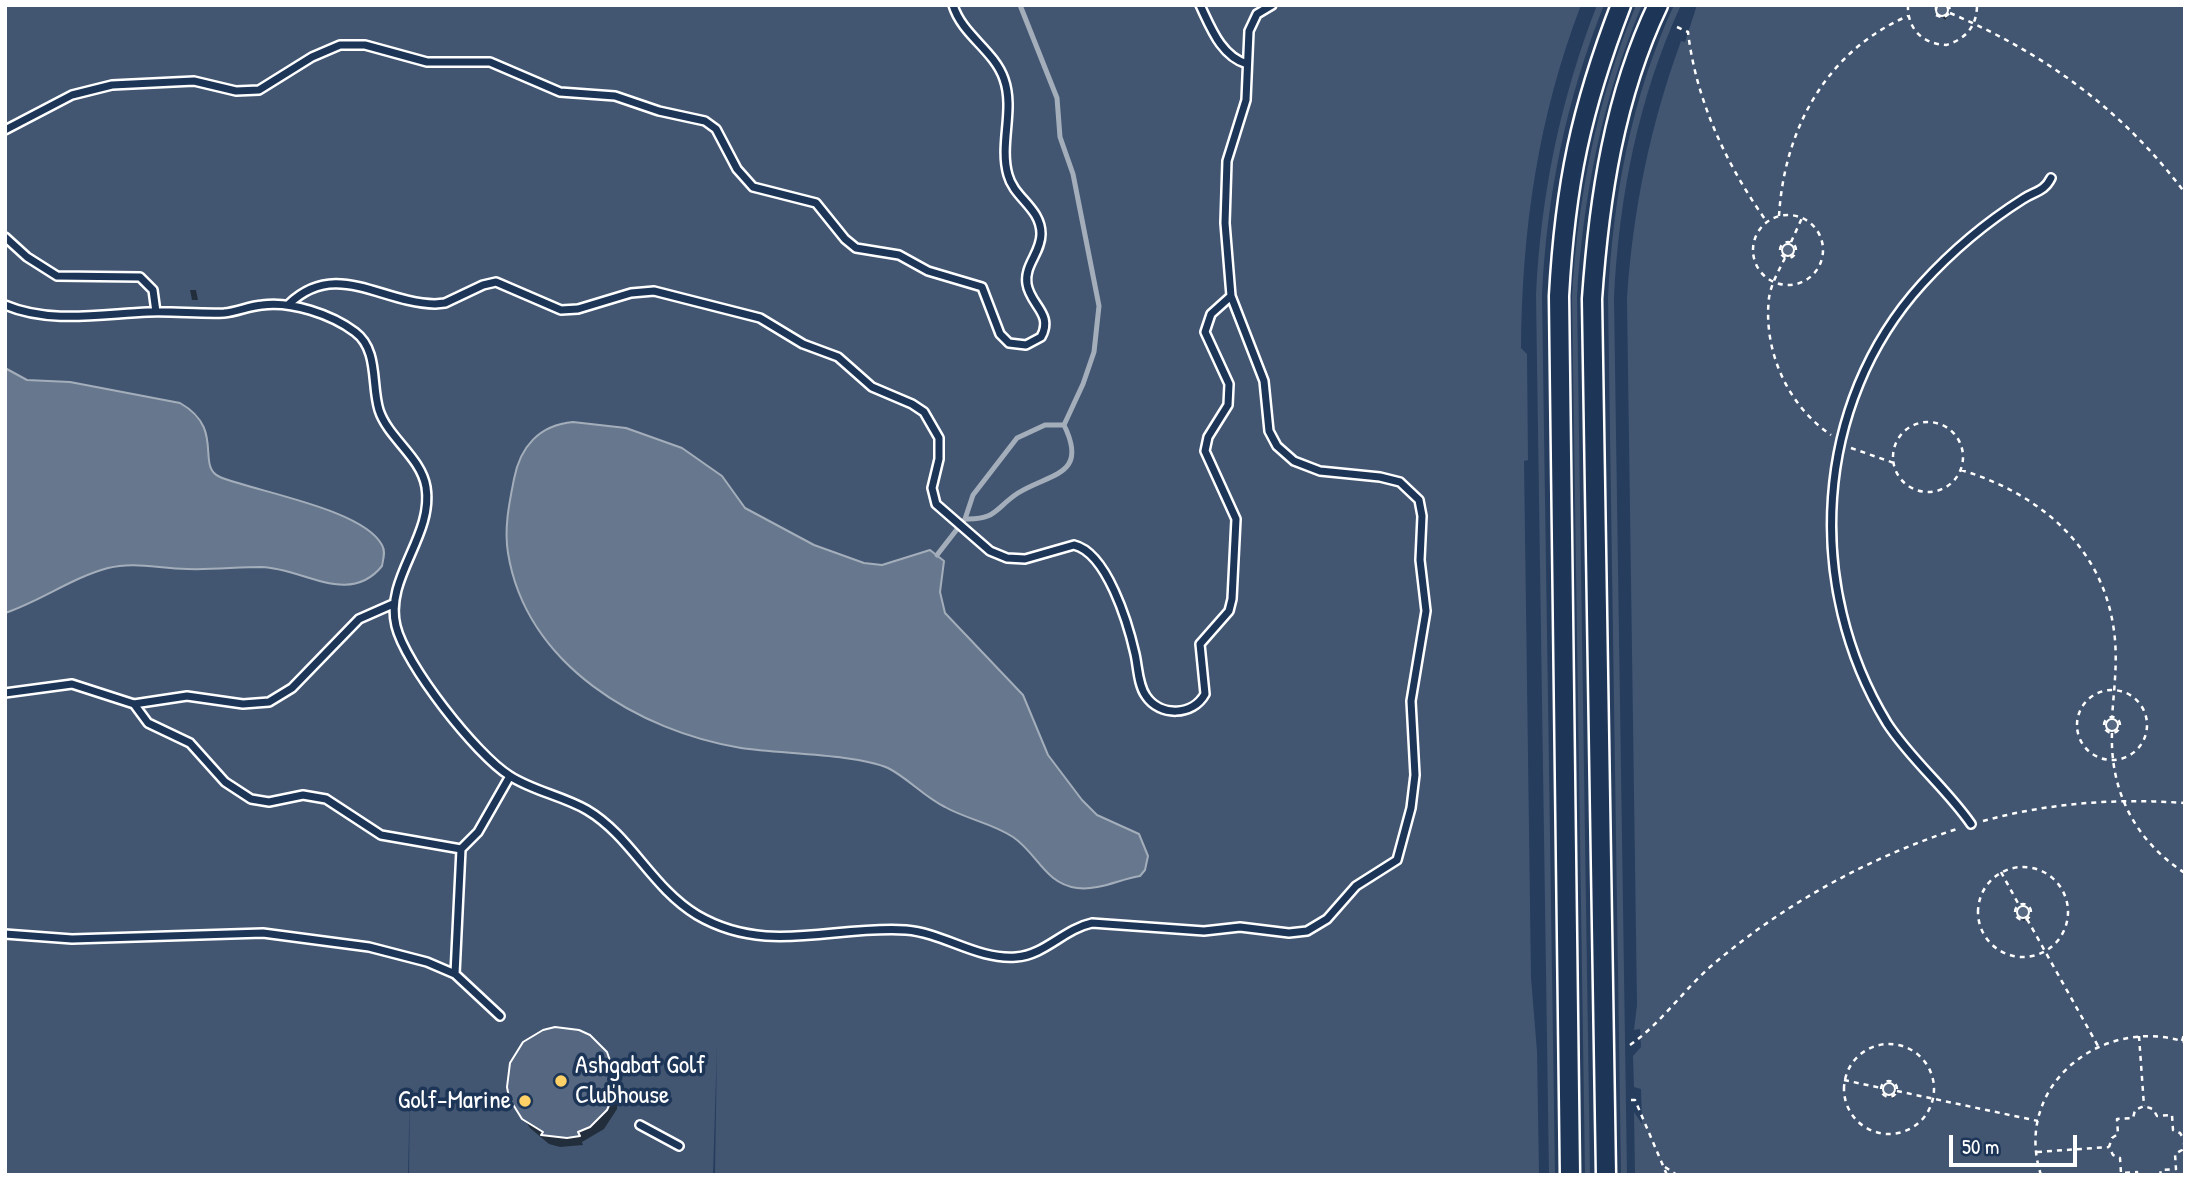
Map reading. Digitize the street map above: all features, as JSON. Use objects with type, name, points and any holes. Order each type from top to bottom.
[{"type":"street","points":[[1570,1175],[1559,296],[1572,164],[1592,83],[1621,5]]},
{"type":"street","points":[[1606,1175],[1592,299],[1599,210],[1614,133],[1638,52],[1658,5]]},
{"type":"lane","points":[[5,131],[72,95],[112,85],[194,81],[236,91],[259,90],[312,57],[340,45],[365,45],[427,62],[490,62],[560,92],[615,96],[659,111],[694,116],[712,124],[737,169],[753,187],[816,203],[845,239],[856,248],[898,254],[928,271],[978,285],[986,293],[1000,334],[1009,343],[1026,345],[1041,337],[1045,329],[1045,317],[1027,284],[1027,270],[1040,244],[1039,223],[1008,176],[1009,111],[1004,79],[991,56],[962,25],[953,5]]},
{"type":"lane","points":[[1200,5],[1224,49],[1235,60],[1247,64]]},
{"type":"lane","points":[[5,305],[27,313],[53,317],[156,312],[221,313],[259,305],[289,304],[341,324],[362,339],[370,354],[381,415],[425,483],[424,518],[393,604],[399,638],[418,671],[464,731],[510,776],[596,816],[610,827],[675,899],[701,917],[737,930],[804,937],[906,930],[938,937],[982,953],[1016,957],[1036,953],[1074,928],[1092,923],[1126,928],[1162,926],[1204,931],[1240,927],[1299,933],[1319,925],[1356,886],[1397,860],[1404,838],[1415,775],[1411,701],[1426,611],[1420,560],[1421,508],[1414,492],[1400,482],[1380,477],[1320,471],[1294,461],[1277,446],[1269,431],[1264,381],[1231,296],[1225,179],[1230,145],[1246,100],[1252,21],[1262,10],[1272,5]]},
{"type":"lane","points":[[1971,824],[1954,800],[1900,742],[1874,698],[1852,648],[1839,602],[1832,538],[1832,482],[1839,441],[1863,374],[1892,324],[1919,288],[1977,230],[2029,196],[2046,189],[2051,178]]},
{"type":"lane","points":[[5,237],[27,257],[57,276],[140,277],[153,290],[156,312]]},
{"type":"lane","points":[[289,304],[304,291],[330,282],[435,304],[445,303],[496,282],[561,310],[578,309],[631,293],[654,291],[748,314],[769,323],[803,344],[838,357],[880,392],[912,404],[924,412],[934,425],[939,439],[933,497],[950,518],[990,551],[1007,558],[1033,558],[1069,545],[1090,552],[1102,566],[1130,634],[1146,698],[1162,708],[1177,711],[1190,709],[1201,702],[1206,688],[1199,659],[1200,644],[1231,606],[1237,550],[1234,511],[1205,451],[1208,437],[1228,405],[1230,388],[1225,370],[1209,343],[1205,328],[1217,306],[1231,296]]},
{"type":"lane","points":[[5,693],[72,684],[134,704],[187,696],[243,705],[269,702],[292,688],[359,619],[393,604]]},
{"type":"lane","points":[[134,704],[148,723],[195,746],[233,790],[251,799],[269,802],[303,796],[326,799],[381,835],[461,849]]},
{"type":"lane","points":[[456,974],[461,849],[478,832],[510,776]]},
{"type":"lane","points":[[5,933],[55,939],[285,934],[387,950],[456,974],[500,1016]]},
{"type":"lane","points":[[640,1125],[679,1146]]},
{"type":"path","points":[[1908,5],[1908,16],[1921,37],[1937,44],[1955,42],[1974,24],[1977,5]]},
{"type":"path","points":[[1949,5],[1950,13]]},
{"type":"path","points":[[1934,6],[1939,18],[1950,13],[2037,56],[2094,97],[2144,144],[2185,192]]},
{"type":"path","points":[[1779,216],[1787,158],[1796,131],[1814,96],[1854,51],[1874,34],[1908,16]]},
{"type":"path","points":[[1677,27],[1688,32],[1700,90],[1724,151],[1767,222]]},
{"type":"path","points":[[1779,216],[1802,218],[1820,237],[1820,264],[1801,282],[1774,282],[1760,271],[1753,254],[1756,236],[1767,222],[1779,216]]},
{"type":"path","points":[[1785,258],[1780,247],[1791,242],[1802,218]]},
{"type":"path","points":[[1791,242],[1796,253],[1785,258],[1769,298],[1769,322],[1779,371],[1801,408],[1839,441],[1863,454],[1894,463]]},
{"type":"path","points":[[1932,423],[1949,429],[1961,444],[1961,470],[1942,489],[1924,491],[1907,485],[1894,463],[1896,444],[1907,430],[1932,423]]},
{"type":"path","points":[[1961,470],[2004,484],[2035,503],[2071,537],[2086,557],[2102,587],[2112,621],[2116,656],[2112,717],[2104,725],[2112,733]]},
{"type":"path","points":[[2114,690],[2138,701],[2147,726],[2146,736],[2136,750],[2129,756],[2111,760],[2087,748],[2077,723],[2089,699],[2096,694],[2114,690]]},
{"type":"path","points":[[2112,717],[2120,726],[2112,733],[2111,760],[2124,801],[2147,839],[2185,873]]},
{"type":"path","points":[[1630,1045],[1707,970],[1782,913],[1877,861],[1971,824],[2027,811],[2124,801],[2185,803]]},
{"type":"path","points":[[2012,868],[2035,869],[2046,873],[2063,890],[2068,912],[2067,924],[2062,935],[2045,951],[2022,957],[2011,955],[2000,951],[1984,934],[1979,923],[1979,900],[1984,889],[2001,872],[2012,868]]},
{"type":"path","points":[[2001,872],[2019,905],[2016,916],[2027,919],[2098,1046]]},
{"type":"path","points":[[2019,905],[2031,908],[2027,919]]},
{"type":"path","points":[[2041,1175],[2037,1152],[2039,1121],[2045,1101],[2063,1072],[2098,1046],[2138,1035],[2183,1041],[2185,1032]]},
{"type":"path","points":[[2138,1035],[2144,1106]]},
{"type":"path","points":[[1886,1044],[1898,1045],[1919,1056],[1927,1065],[1934,1087],[1933,1098],[1929,1110],[1914,1127],[1903,1132],[1880,1134],[1869,1130],[1851,1114],[1846,1104],[1844,1080],[1848,1069],[1864,1052],[1886,1044]]},
{"type":"path","points":[[1844,1080],[1881,1088],[1888,1097],[1897,1091],[2039,1121]]},
{"type":"path","points":[[1881,1088],[1891,1082],[1897,1091]]},
{"type":"path","points":[[1631,1100],[1635,1100],[1667,1175]]},
{"type":"path","points":[[2144,1106],[2153,1109],[2157,1116],[2172,1115],[2173,1130],[2180,1133],[2185,1141],[2182,1150],[2175,1154],[2176,1169],[2161,1170],[2160,1175]]},
{"type":"path","points":[[2137,1175],[2137,1172],[2121,1173],[2120,1158],[2113,1155],[2109,1147],[2112,1138],[2118,1134],[2117,1119],[2133,1118],[2136,1111],[2144,1106]]},
{"type":"path","points":[[2037,1152],[2109,1147]]},
{"type":"path","points":[[1662,1165],[1677,1175]]},
{"type":"shaded area","points":[[5,5],[1581,5],[1566,47],[1543,131],[1529,217],[1522,304],[1521,348],[1527,354],[1528,460],[1524,461],[1531,978],[1537,1051],[1539,1175],[715,1175],[717,1045],[713,1175],[409,1175],[410,1085],[408,1175],[5,1175]]},
{"type":"shaded area","points":[[1597,5],[1604,5],[1579,76],[1554,184],[1542,295],[1555,1175],[1549,1175],[1536,295],[1542,220],[1554,148],[1573,76]]},
{"type":"shaded area","points":[[1636,5],[1642,5],[1616,76],[1597,148],[1584,222],[1577,297],[1590,1175],[1585,1175],[1572,297],[1579,222],[1592,148],[1610,76]]},
{"type":"shaded area","points":[[1674,5],[1681,5],[1653,76],[1633,148],[1621,223],[1614,298],[1627,1175],[1621,1175],[1608,298],[1614,223],[1627,148],[1646,76]]},
{"type":"shaded area","points":[[1697,5],[2185,5],[2185,1175],[1635,1175],[1634,1112],[1642,1124],[1641,1089],[1634,1087],[1633,1056],[1641,1047],[1640,1029],[1634,1030],[1637,1005],[1627,299],[1639,200],[1652,136],[1670,73],[1681,41],[1685,42]]},
{"type":"shaded area","points":[[5,368],[27,380],[70,382],[180,403],[194,413],[202,424],[213,472],[237,483],[308,503],[354,521],[371,532],[382,545],[382,566],[369,578],[355,584],[340,585],[262,567],[177,569],[118,566],[94,572],[5,613]]},
{"type":"shaded area","points":[[573,422],[626,428],[682,448],[722,476],[745,508],[814,545],[864,563],[882,565],[930,550],[944,561],[940,592],[945,613],[1023,695],[1048,755],[1082,800],[1097,815],[1139,834],[1148,856],[1145,870],[1140,876],[1101,886],[1077,888],[1066,885],[1049,874],[1013,837],[937,803],[888,768],[857,760],[741,748],[702,739],[664,726],[627,708],[593,686],[563,659],[538,628],[519,593],[507,544],[509,507],[521,457],[541,433]]},
{"type":"building","points":[[1942,4],[1948,10],[1942,16],[1936,10]]},
{"type":"building","points":[[1783,245],[1793,245],[1793,255],[1783,255]]},
{"type":"building","points":[[2107,720],[2117,720],[2117,730],[2107,730]]},
{"type":"building","points":[[2018,907],[2028,907],[2028,917],[2018,917]]},
{"type":"building","name":"Ashgabat Golf Clubhouse","points":[[555,1027],[579,1030],[590,1035],[607,1052],[615,1075],[612,1099],[607,1110],[590,1127],[578,1132],[580,1136],[567,1138],[541,1135],[543,1132],[522,1119],[509,1098],[507,1087],[510,1063],[523,1042],[543,1030]]},
{"type":"building","points":[[1884,1084],[1894,1084],[1894,1094],[1884,1094]]},
{"type":"waterway","points":[[937,555],[965,519],[973,495],[1017,438],[1045,425],[1064,425],[1094,352],[1099,306],[1073,174],[1060,137],[1057,98],[1020,5]]},
{"type":"waterway","points":[[965,519],[990,515],[1018,493],[1062,471],[1069,464],[1072,454],[1071,442],[1064,425]]},
{"type":"place","name":"Ashgabat Golf Clubhouse","points":[[561,1081]]},
{"type":"place","name":"Golf-Marine","points":[[525,1101]]}]
